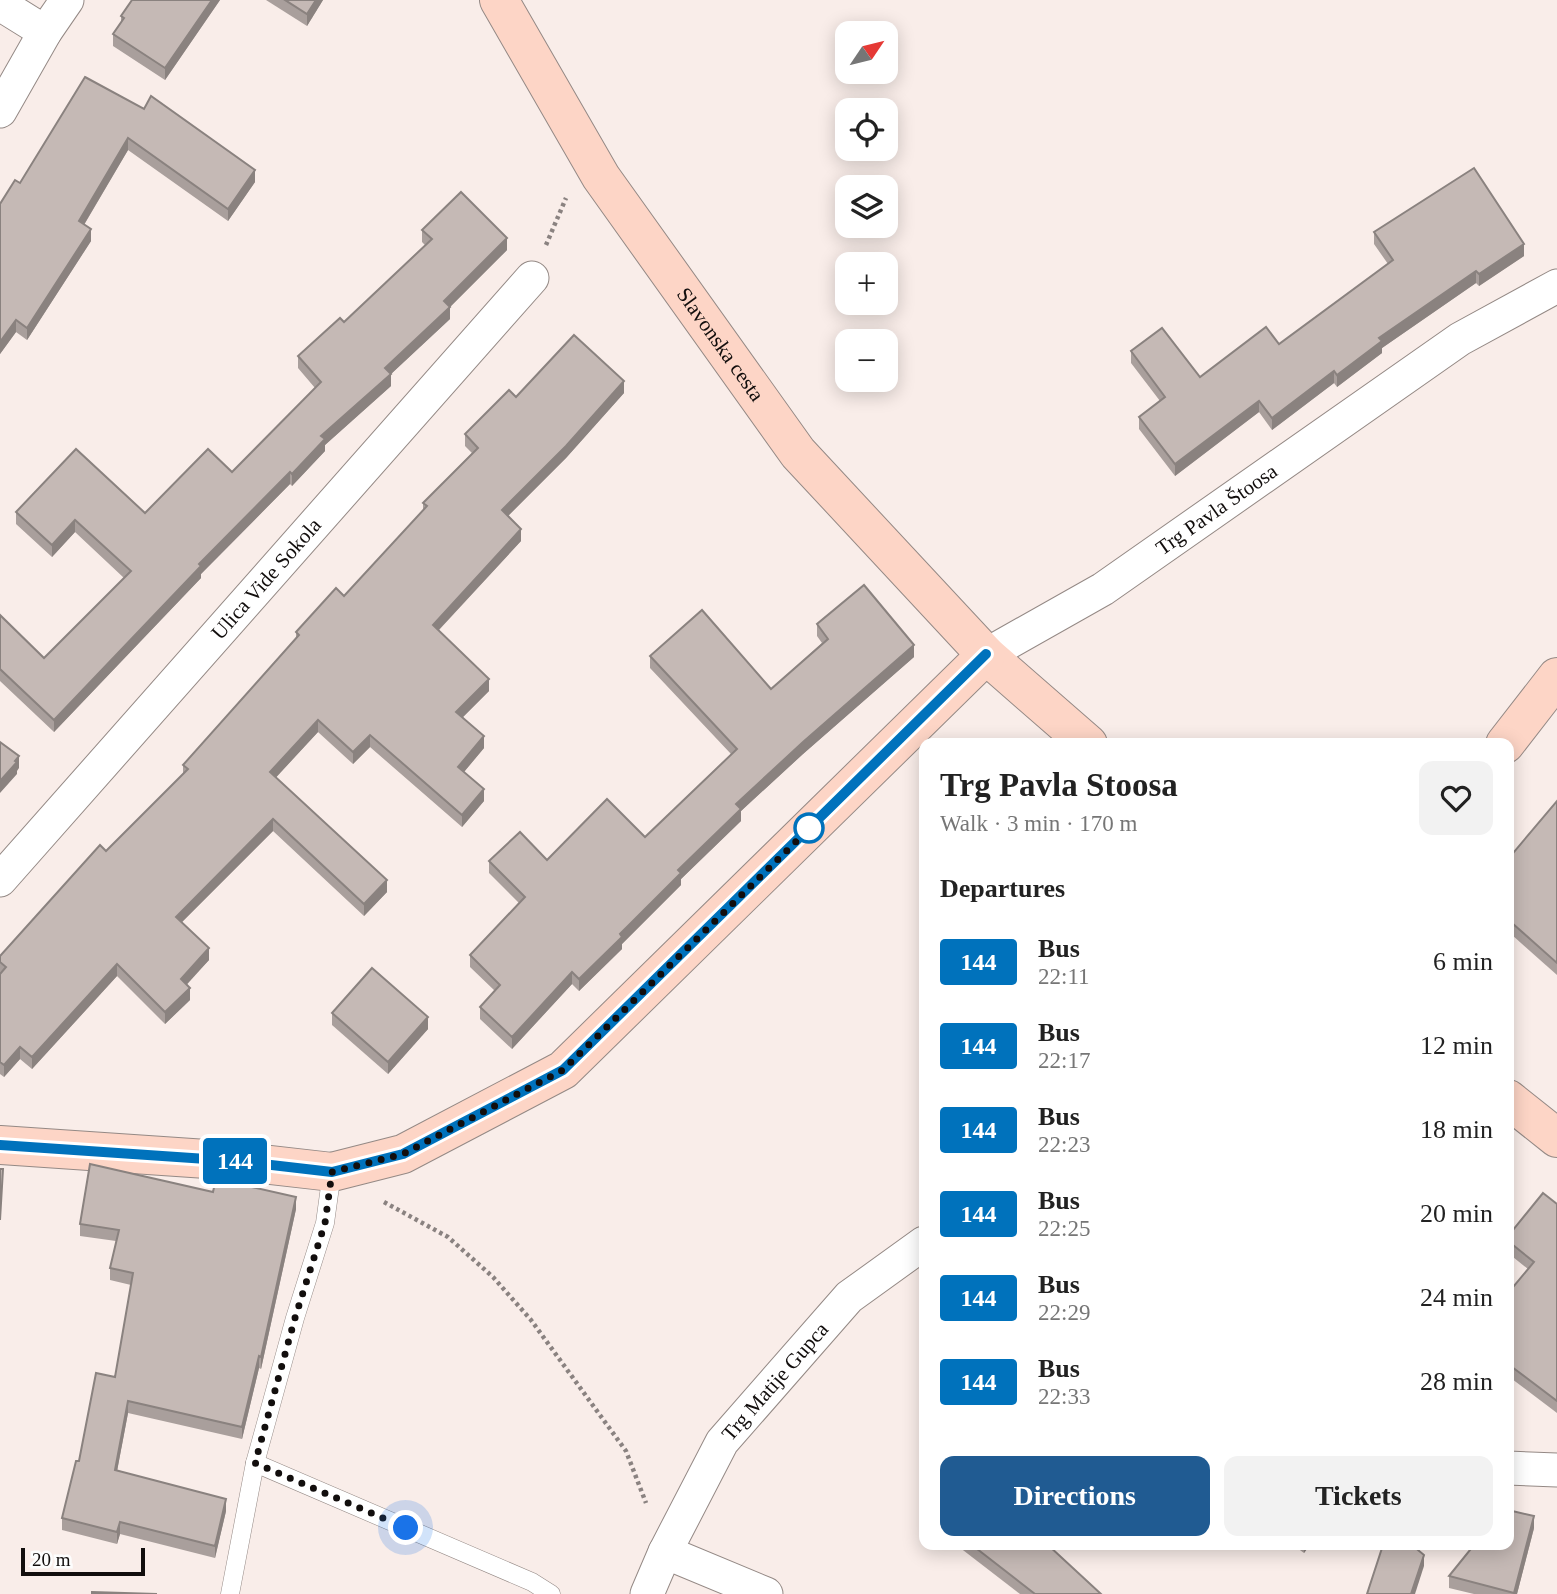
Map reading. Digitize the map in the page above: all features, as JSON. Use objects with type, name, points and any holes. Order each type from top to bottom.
[{"type":"street","points":[[0,111],[67,0]]},
{"type":"street","name":"Slavonska cesta","points":[[499,0],[601,177],[799,453],[986,654]]},
{"type":"street","points":[[0,4],[46,32]]},
{"type":"street","name":"Ulica Vide Sokola","points":[[0,880],[532,278]]},
{"type":"street","name":"Trg Pavla Štoosa","points":[[986,654],[1102,589],[1460,339],[1557,286]]},
{"type":"street","points":[[0,1145],[236,1161],[332,1172],[403,1154],[563,1070],[986,654],[1081,738]]},
{"type":"street","points":[[1510,738],[1557,677]]},
{"type":"street","points":[[1514,1104],[1557,1138]]},
{"type":"street","name":"Trg Matije Gupca","points":[[646,1594],[722,1442],[849,1297],[919,1251]]},
{"type":"street","points":[[1514,1468],[1557,1470]]},
{"type":"street","points":[[665,1552],[766,1594]]},
{"type":"lane","points":[[230,1594],[255,1463],[295,1318],[325,1223],[332,1172]]},
{"type":"lane","points":[[255,1463],[531,1582],[551,1594]]},
{"type":"path","points":[[332,1172],[448,1237],[493,1277],[531,1320],[626,1451],[665,1552]]},
{"type":"building","points":[[132,0],[212,0],[165,68],[113,34]]},
{"type":"building","points":[[285,0],[316,0],[307,14]]},
{"type":"building","points":[[85,77],[144,109],[151,96],[255,170],[228,209],[128,138],[79,221],[91,229],[27,328],[16,320],[0,342],[0,204],[15,180],[20,183]]},
{"type":"building","points":[[1474,168],[1524,244],[1479,274],[1476,271],[1379,338],[1382,341],[1337,375],[1334,371],[1272,418],[1259,401],[1175,464],[1139,417],[1165,397],[1131,351],[1162,328],[1200,377],[1266,327],[1279,344],[1393,260],[1374,232]]},
{"type":"building","points":[[461,192],[507,238],[444,301],[450,307],[385,368],[391,374],[321,436],[325,439],[199,564],[201,566],[54,720],[0,669],[0,615],[44,658],[131,571],[75,520],[52,545],[16,512],[76,449],[145,513],[208,449],[232,472],[321,382],[298,356],[340,318],[344,322],[432,239],[422,230]]},
{"type":"building","points":[[574,335],[624,381],[566,446],[502,510],[521,529],[433,625],[489,679],[456,712],[484,736],[458,767],[484,789],[462,815],[370,735],[353,752],[318,720],[270,772],[387,880],[364,904],[273,819],[176,917],[209,948],[181,979],[190,988],[165,1012],[117,964],[32,1057],[20,1047],[4,1065],[0,1062],[0,974],[6,967],[0,962],[0,956],[100,845],[106,851],[188,769],[183,765],[299,635],[296,632],[336,588],[344,596],[427,506],[423,503],[478,448],[465,434],[509,390],[516,397]]},
{"type":"building","points":[[864,585],[914,645],[736,804],[741,809],[678,870],[681,873],[620,934],[622,937],[579,979],[572,972],[512,1037],[480,1007],[500,985],[470,955],[525,897],[489,861],[520,832],[547,860],[607,799],[645,837],[737,749],[650,656],[702,610],[771,689],[828,639],[817,624]]},
{"type":"building","points":[[0,742],[19,756],[0,781]]},
{"type":"building","points":[[1557,801],[1557,963],[1514,925],[1514,852]]},
{"type":"building","points":[[372,968],[428,1017],[388,1062],[332,1013]]},
{"type":"building","points":[[90,1164],[213,1192],[216,1179],[296,1197],[261,1357],[259,1356],[242,1427],[128,1401],[115,1470],[226,1499],[215,1546],[120,1522],[117,1532],[62,1518],[76,1461],[79,1461],[96,1373],[115,1377],[133,1273],[110,1268],[119,1230],[80,1224]]},
{"type":"building","points":[[0,1169],[3,1169],[0,1220]]},
{"type":"building","points":[[1543,1193],[1557,1204],[1557,1401],[1514,1369],[1514,1286],[1534,1262],[1514,1246],[1514,1229]]},
{"type":"building","points":[[1514,1511],[1534,1516],[1514,1593],[1449,1576],[1470,1550],[1514,1550]]},
{"type":"building","points":[[978,1550],[1053,1550],[1101,1594],[1035,1594]]},
{"type":"building","points":[[1381,1550],[1418,1550],[1424,1555],[1411,1594],[1367,1594]]},
{"type":"building","points":[[92,1592],[157,1594],[92,1594]]},
{"type":"bus line","name":"144","points":[[0,1145],[236,1161],[332,1172],[403,1154],[563,1070],[986,654]]},
{"type":"route","points":[[406,1528],[255,1463],[295,1318],[325,1223],[332,1172],[403,1154],[563,1070],[813,825],[809,828]]}]
